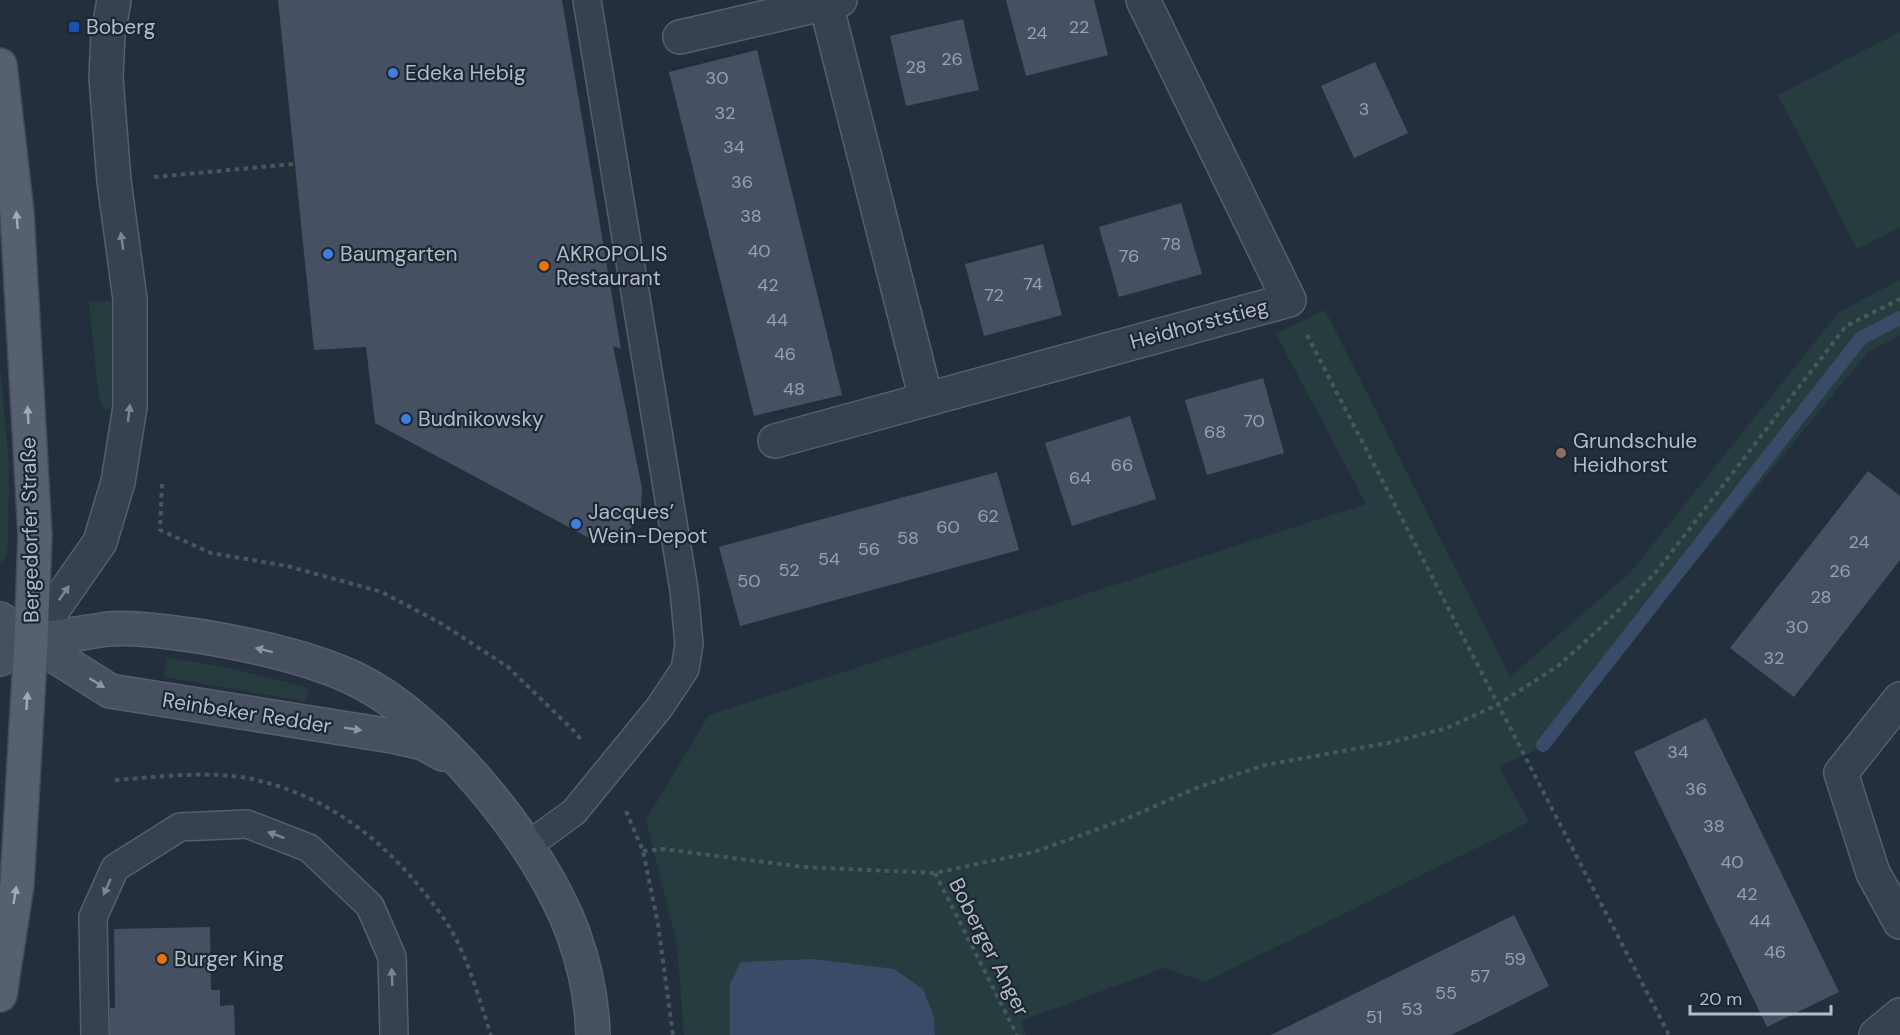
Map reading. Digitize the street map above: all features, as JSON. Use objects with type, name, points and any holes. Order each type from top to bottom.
[{"type":"main road","name":"Bergedorfer Straße","points":[[0,65],[17,213],[35,536],[17,885],[0,995]]},
{"type":"main road","name":"Reinbeker Redder","points":[[0,619],[110,691],[392,736],[434,748],[469,772]]},
{"type":"main road","name":"Reinbeker Redder","points":[[0,659],[31,641],[110,629],[182,634],[229,641],[320,665],[352,677],[386,697],[417,720],[469,772],[494,801],[526,847],[556,896],[572,932],[585,972],[593,1035]]},
{"type":"street","points":[[31,641],[100,542],[118,482],[130,408],[130,299],[114,181],[106,78],[108,34],[114,0]]},
{"type":"street","name":"Heidhorststieg","points":[[775,441],[1289,300],[1143,0]]},
{"type":"street","points":[[680,37],[833,2],[926,399]]},
{"type":"street","points":[[1900,699],[1841,773],[1873,873],[1900,922]]},
{"type":"street","points":[[1876,1035],[1900,1015]]},
{"type":"lane","points":[[526,847],[574,812],[659,708],[685,669],[689,644],[682,578],[587,0]]},
{"type":"lane","points":[[95,1035],[93,917],[115,868],[180,827],[247,824],[309,848],[370,906],[392,957],[394,1035]]},
{"type":"path","points":[[114,181],[294,164]]},
{"type":"path","points":[[643,851],[663,849],[803,867],[934,873],[1034,852],[1126,819],[1196,788],[1266,765],[1388,743],[1437,730],[1497,705],[1558,666],[1610,619],[1657,571],[1846,326],[1900,299]]},
{"type":"path","points":[[1289,300],[1669,1035]]},
{"type":"path","points":[[160,530],[212,553],[287,566],[382,592],[442,624],[508,666],[574,732],[605,773],[626,812],[643,851],[658,924],[673,1035]]},
{"type":"path","name":"Boberger Anger","points":[[934,873],[1017,1035]]},
{"type":"green space","points":[[1900,32],[1900,227],[1857,249],[1778,95]]},
{"type":"green space","points":[[1900,280],[1900,335],[1867,353],[1545,746],[1499,766],[1529,822],[1205,982],[1164,968],[1021,1021],[1026,1035],[935,1035],[934,1017],[730,984],[730,1035],[684,1035],[677,944],[646,820],[709,715],[1366,504],[1276,334],[1325,310],[1510,677],[1630,573],[1839,312]]},
{"type":"green space","points":[[116,300],[115,403],[110,409],[105,409],[99,398],[89,302]]},
{"type":"green space","points":[[0,365],[9,465],[8,542],[7,554],[3,562],[0,561]]},
{"type":"green space","points":[[167,657],[234,669],[303,686],[309,691],[307,699],[303,701],[164,677]]},
{"type":"water","points":[[813,959],[894,969],[923,989],[934,1017],[935,1035],[730,1035],[730,984],[741,962]]},
{"type":"building","points":[[278,0],[562,0],[621,349],[613,346],[642,488],[641,509],[634,525],[620,537],[601,541],[589,538],[375,423],[366,347],[314,350]]},
{"type":"building","points":[[1006,0],[1094,0],[1108,55],[1026,76]]},
{"type":"building","points":[[963,19],[979,90],[906,106],[890,36]]},
{"type":"building","points":[[757,50],[842,395],[754,416],[669,72]]},
{"type":"building","points":[[1375,62],[1408,133],[1354,158],[1321,86]]},
{"type":"building","points":[[1181,203],[1202,274],[1119,297],[1099,227]]},
{"type":"building","points":[[1043,244],[1062,315],[984,336],[965,264]]},
{"type":"building","points":[[1263,378],[1284,453],[1207,475],[1185,400]]},
{"type":"building","points":[[1130,416],[1156,499],[1072,526],[1045,443]]},
{"type":"building","points":[[1868,471],[1900,496],[1900,560],[1794,697],[1730,648]]},
{"type":"building","points":[[997,472],[1019,550],[740,626],[719,547]]},
{"type":"building","points":[[1706,718],[1839,992],[1767,1027],[1634,752]]},
{"type":"building","points":[[1514,915],[1549,986],[1480,1021],[1451,1035],[1271,1035]]},
{"type":"building","name":"Burger King","points":[[210,927],[211,990],[220,990],[220,1006],[234,1005],[235,1035],[110,1035],[110,1008],[115,1008],[114,929]]},
{"type":"waterway","points":[[1543,745],[1861,338],[1900,318]]},
{"type":"place","name":"Boberg","points":[[74,27]]},
{"type":"place","name":"Edeka Hebig","points":[[393,73]]},
{"type":"place","name":"Baumgarten","points":[[328,254]]},
{"type":"place","name":"AKROPOLIS Restaurant","points":[[544,266]]},
{"type":"place","name":"Budnikowsky","points":[[406,419]]},
{"type":"place","name":"Grundschule Heidhorst","points":[[1561,453]]},
{"type":"place","name":"Jacques’ Wein-Depot","points":[[576,524]]},
{"type":"place","name":"Burger King","points":[[162,959]]}]
